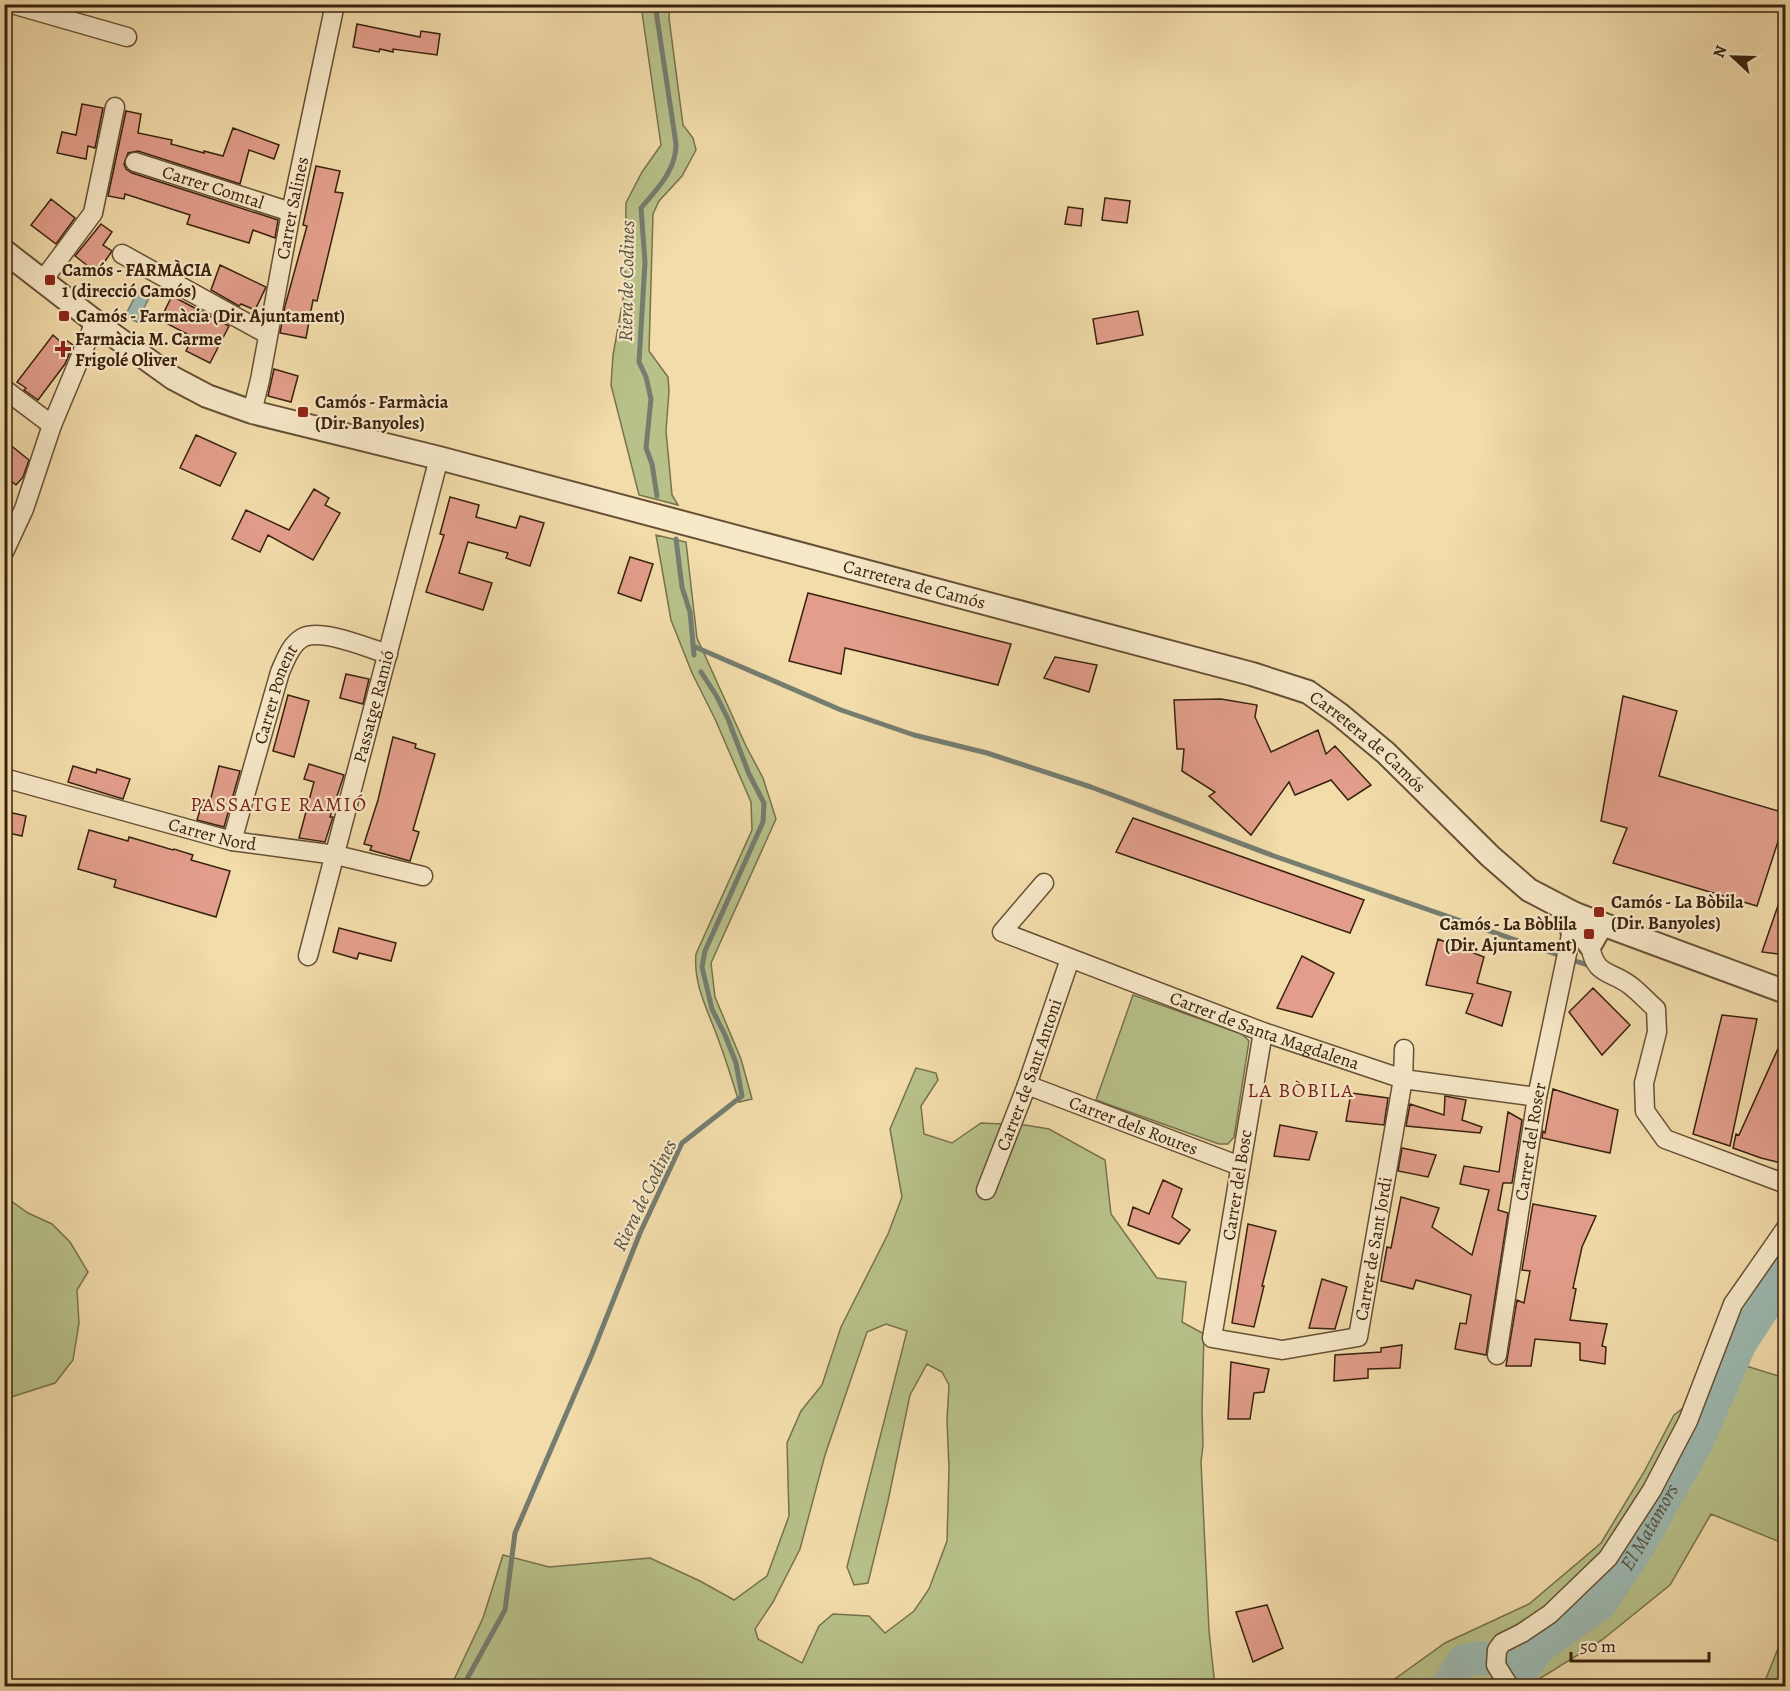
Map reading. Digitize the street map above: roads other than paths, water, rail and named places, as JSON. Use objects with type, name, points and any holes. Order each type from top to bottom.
[{"type":"street","points":[[12,4],[126,37]]},
{"type":"street","name":"Carrer Salines","points":[[252,412],[335,4]]},
{"type":"street","points":[[43,280],[93,213],[115,107]]},
{"type":"street","name":"Carrer Comtal","points":[[135,162],[291,212]]},
{"type":"street","name":"Carretera de Camós","points":[[4,251],[172,378],[207,396],[252,412],[439,458],[1252,674],[1308,692],[1386,753],[1490,856],[1577,932],[1602,924],[1785,992]]},
{"type":"street","points":[[122,254],[267,334]]},
{"type":"street","points":[[4,552],[24,510],[52,425],[95,322]]},
{"type":"street","points":[[4,389],[52,425]]},
{"type":"street","name":"Passatge Ramió","points":[[308,956],[439,458]]},
{"type":"street","name":"Carrer Ponent","points":[[232,841],[280,672],[290,650],[303,638],[317,635],[337,638],[388,654]]},
{"type":"street","name":"Carrer Nord","points":[[4,778],[232,841],[336,855],[423,876]]},
{"type":"street","name":"Carrer de Santa Magdalena","points":[[1044,883],[1002,932],[1263,1032],[1403,1078],[1537,1097]]},
{"type":"street","points":[[1577,932],[1600,970],[1630,985],[1656,1010],[1657,1032],[1644,1083],[1645,1111],[1665,1139],[1785,1184]]},
{"type":"street","name":"Carrer del Roser","points":[[1497,1355],[1537,1097],[1565,965],[1577,932]]},
{"type":"street","name":"Carrer de Sant Antoni","points":[[986,1190],[1027,1085],[1070,959]]},
{"type":"street","name":"Carrer del Bosc","points":[[1212,1338],[1263,1032]]},
{"type":"street","name":"Carrer de Sant Jordi","points":[[1212,1338],[1282,1350],[1358,1337],[1403,1078],[1404,1049]]},
{"type":"street","name":"Carrer dels Roures","points":[[1027,1085],[1240,1166]]},
{"type":"street","points":[[1509,1686],[1497,1658],[1502,1643],[1550,1614],[1608,1558],[1652,1490],[1688,1421],[1733,1304],[1785,1228]]},
{"type":"water","points":[[139,289],[150,296],[144,308],[148,312],[148,319],[144,323],[125,316]]},
{"type":"waterway","name":"Riera de Codines","points":[[655,4],[676,144],[673,163],[669,171],[641,208],[645,262],[639,362],[646,377],[651,399],[646,448],[652,464],[657,496]]},
{"type":"waterway","name":"Riera de Codines","points":[[676,539],[682,587],[690,612],[694,655]]},
{"type":"waterway","points":[[693,646],[841,710],[914,735],[987,753],[1091,787],[1274,856],[1593,967]]},
{"type":"waterway","name":"Riera de Codines","points":[[463,1686],[505,1610],[515,1533],[592,1354],[640,1233],[682,1143],[742,1096],[736,1063],[712,1009],[702,967],[705,951],[763,822],[764,803],[749,774],[728,719],[701,672]]},
{"type":"waterway","name":"El Matamors","points":[[1448,1686],[1463,1661],[1472,1659],[1493,1659],[1521,1671],[1541,1646],[1600,1604],[1634,1554],[1696,1444],[1740,1344],[1786,1273]]},
{"type":"waterway","points":[[1514,1685],[1513,1682],[1521,1671]]},
{"type":"place","name":"Camós - FARMÀCIA 1 (direcció Camós)","points":[[50,280]]},
{"type":"place","name":"Camós - Farmàcia (Dir. Ajuntament)","points":[[64,316]]},
{"type":"place","name":"Farmàcia M. Carme Frigolé Oliver","points":[[63,349]]},
{"type":"place","name":"Camós - Farmàcia (Dir. Banyoles)","points":[[303,412]]},
{"type":"place","name":"Camós - La Bòbila (Dir. Banyoles)","points":[[1599,912]]},
{"type":"place","name":"Camós - La Bòblila (Dir. Ajuntament)","points":[[1589,934]]},
{"type":"district","name":"PASSATGE RAMIÓ","points":[[279,804]]},
{"type":"district","name":"LA BÒBILA","points":[[1301,1090]]}]
